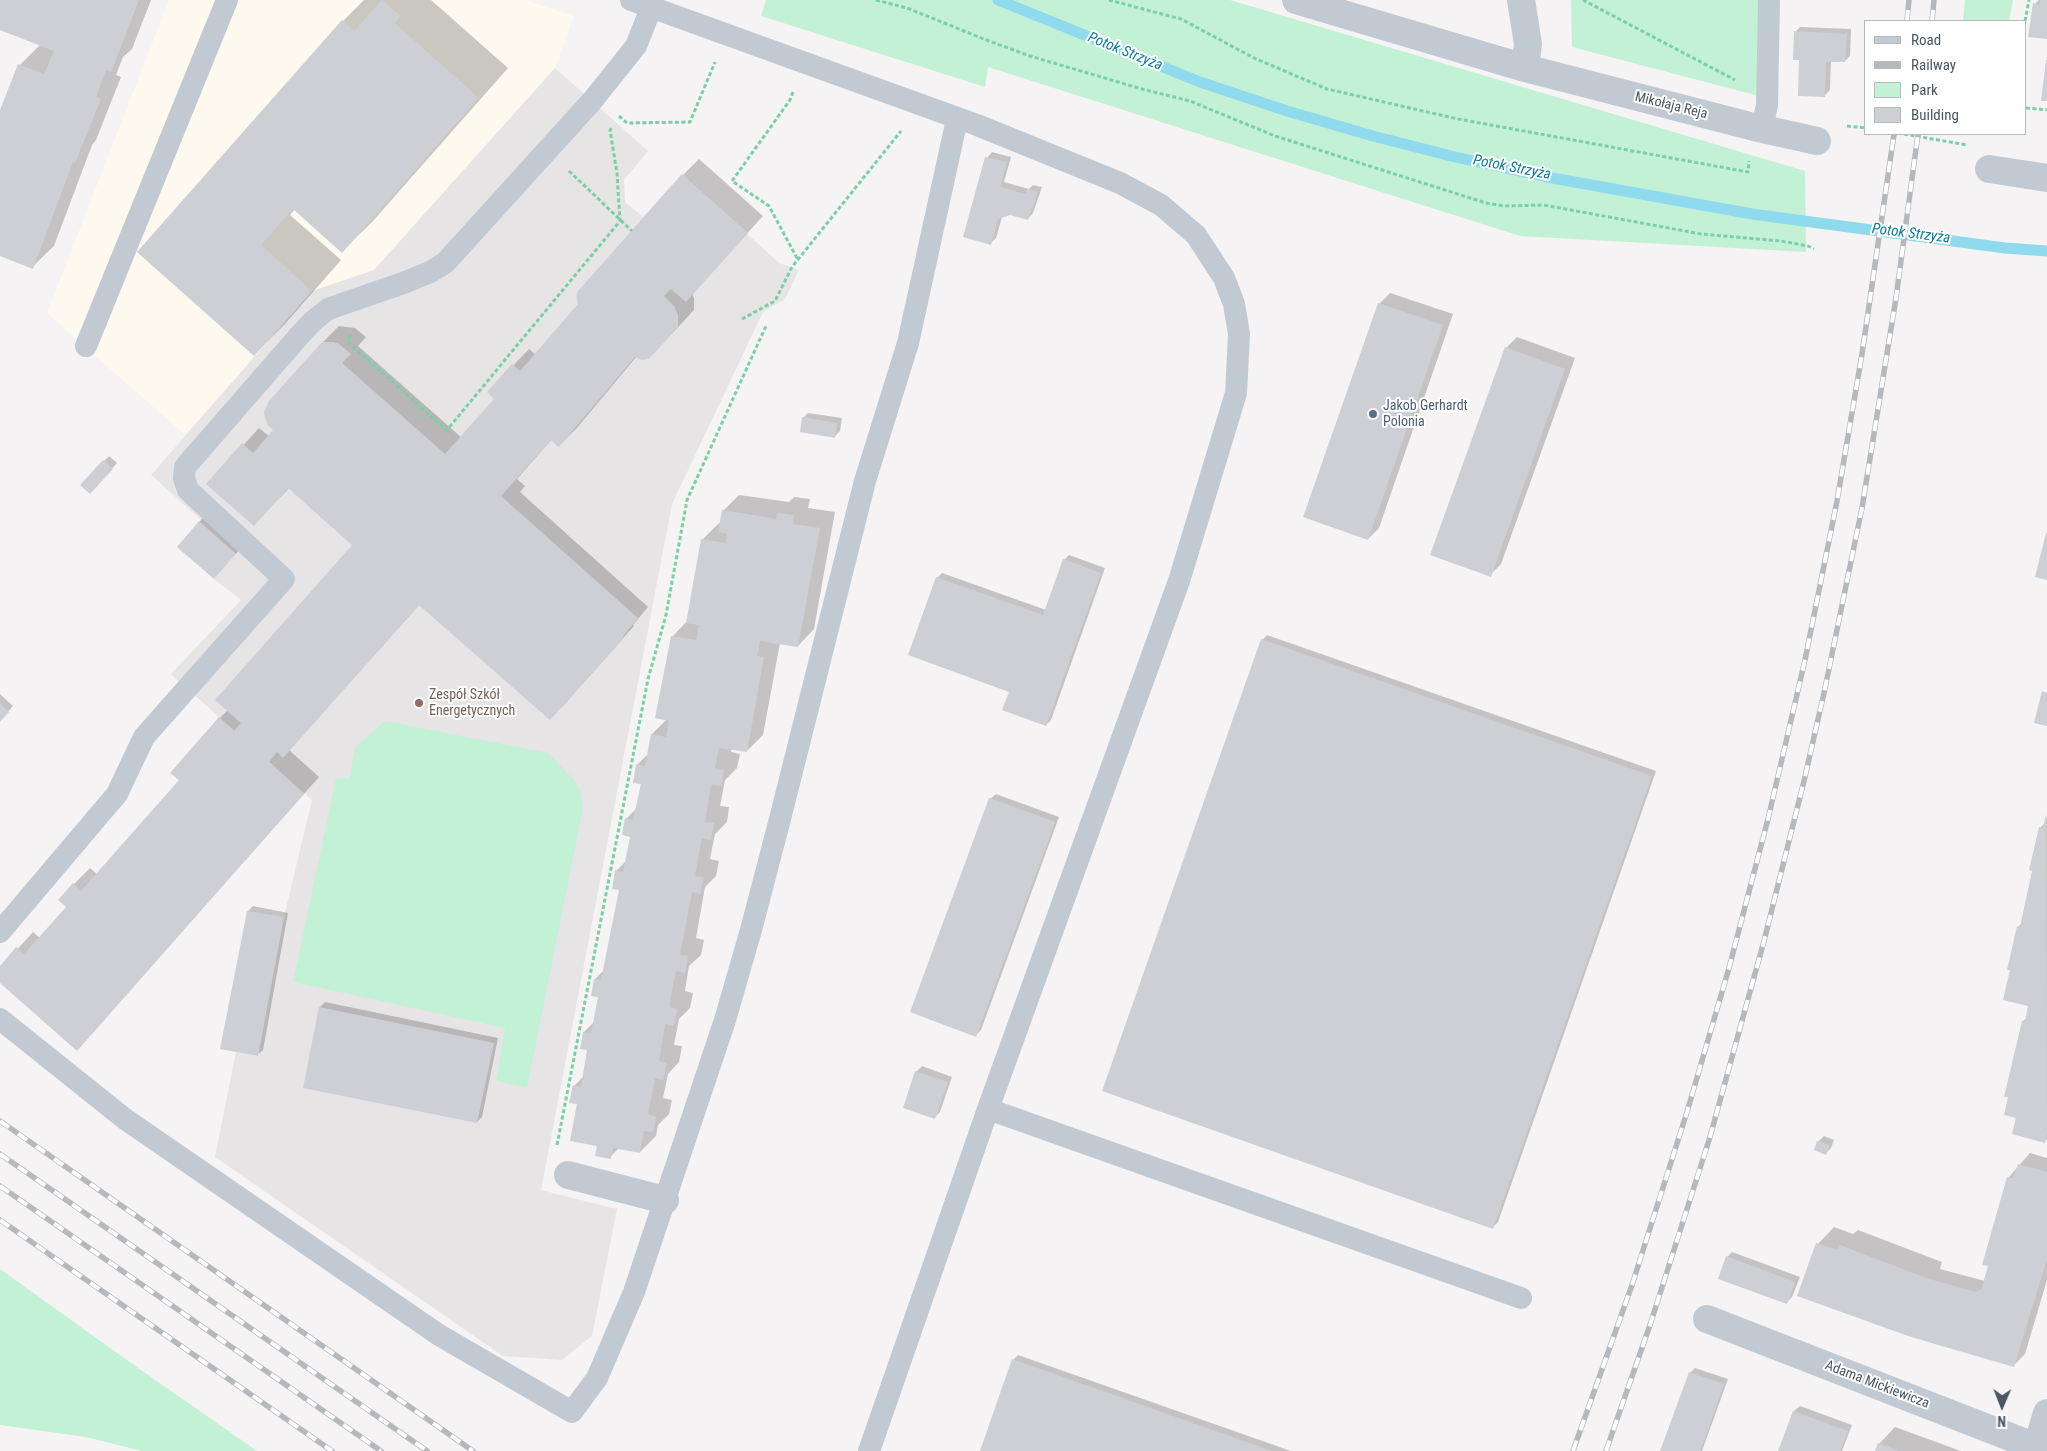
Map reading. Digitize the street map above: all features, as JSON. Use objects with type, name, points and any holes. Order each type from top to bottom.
[{"type":"street","name":"Mikołaja Reja","points":[[1296,0],[1526,68],[1758,128],[1817,141]]},
{"type":"street","points":[[1521,0],[1528,44],[1526,68]]},
{"type":"street","points":[[1990,170],[2047,178]]},
{"type":"street","points":[[568,1175],[665,1200]]},
{"type":"street","name":"Adama Mickiewicza","points":[[1707,1319],[2042,1449]]},
{"type":"street","points":[[2042,1449],[2047,1413]]},
{"type":"lane","points":[[86,346],[227,0]]},
{"type":"lane","points":[[1758,128],[1767,97],[1768,0]]},
{"type":"lane","points":[[0,932],[117,794],[144,737],[284,579],[188,490],[184,478],[185,467],[313,321],[328,309],[422,276],[445,263],[596,95],[636,46],[641,4],[958,119],[1120,183],[1161,205],[1196,235],[1224,278],[1234,304],[1240,334],[1236,393],[1179,581],[988,1109],[869,1451]]},
{"type":"lane","points":[[0,1020],[125,1118],[439,1335],[572,1412],[597,1378],[634,1292],[725,1020],[751,930],[865,481],[908,343],[958,119]]},
{"type":"lane","points":[[988,1109],[1521,1298]]},
{"type":"path","points":[[876,0],[907,8],[1030,56],[1190,101],[1275,136],[1486,203],[1504,206],[1544,205],[1701,234],[1781,241],[1808,246],[1814,249]]},
{"type":"path","points":[[1109,0],[1181,20],[1254,58],[1327,89],[1458,119],[1748,172],[1758,128]]},
{"type":"path","points":[[1583,0],[1767,97]]},
{"type":"path","points":[[2026,20],[2029,0]]},
{"type":"path","points":[[596,95],[627,123],[690,122],[725,35]]},
{"type":"path","points":[[798,260],[769,206],[732,181],[790,100],[804,62]]},
{"type":"path","points":[[742,320],[775,300],[792,267],[902,129],[911,102]]},
{"type":"path","points":[[2027,108],[2047,110]]},
{"type":"path","points":[[354,300],[349,344],[447,430],[620,221],[617,172],[610,130],[620,117]]},
{"type":"path","points":[[1910,135],[1968,145],[1990,170]]},
{"type":"path","points":[[547,149],[632,231]]},
{"type":"path","points":[[568,1175],[551,1173],[646,689],[666,615],[687,500],[766,326]]},
{"type":"shaded area","points":[[169,0],[525,0],[574,16],[555,68],[374,270],[312,291],[185,435],[47,313]]},
{"type":"shaded area","name":"Zespół Szkół Energetycznych","points":[[555,68],[648,151],[624,180],[625,202],[643,217],[682,174],[779,263],[799,270],[785,299],[763,312],[672,504],[541,1190],[617,1209],[592,1336],[562,1360],[503,1356],[215,1157],[236,1052],[258,1056],[284,917],[312,800],[171,674],[241,600],[214,579],[236,554],[199,522],[201,520],[151,475],[312,291],[374,270]]},
{"type":"green space","points":[[766,0],[1230,0],[1805,171],[1806,252],[1520,236],[988,67],[985,87],[761,16]]},
{"type":"green space","points":[[1571,0],[1759,0],[1759,96],[1572,47]]},
{"type":"green space","points":[[1965,0],[2013,0],[2009,20],[1963,20]]},
{"type":"green space","points":[[385,721],[548,753],[574,780],[581,792],[583,808],[527,1088],[496,1081],[505,1028],[293,982],[336,778],[349,779],[355,748]]},
{"type":"green space","points":[[0,1269],[257,1451],[142,1451],[86,1437],[0,1425]]},
{"type":"building","points":[[0,0],[139,0],[111,72],[106,70],[96,97],[101,99],[75,163],[73,162],[33,269],[0,256],[0,110],[18,64],[44,74],[54,51],[0,30]]},
{"type":"building","points":[[382,0],[401,16],[395,23],[479,98],[342,253],[293,209],[261,245],[312,291],[254,356],[137,252],[342,20],[354,31]]},
{"type":"building","points":[[2040,0],[2047,0],[2047,39],[2028,37],[2033,3],[2039,5]]},
{"type":"building","points":[[1794,31],[1847,34],[1845,62],[1826,62],[1825,97],[1798,96],[1799,60],[1793,60]]},
{"type":"building","points":[[2046,60],[2047,101],[2041,101]]},
{"type":"building","points":[[985,157],[1007,162],[1000,187],[1026,194],[1027,189],[1038,192],[1028,220],[1010,215],[998,219],[991,245],[963,237]]},
{"type":"building","points":[[682,174],[748,233],[686,302],[671,289],[664,296],[674,306],[678,315],[678,327],[649,359],[642,360],[635,357],[559,447],[551,440],[501,496],[638,618],[623,636],[624,638],[550,720],[419,605],[283,758],[277,752],[269,762],[304,794],[77,1051],[0,983],[0,966],[16,947],[24,954],[66,907],[58,900],[73,883],[81,891],[179,780],[170,773],[219,717],[234,731],[241,723],[215,700],[352,545],[288,488],[254,526],[206,484],[242,443],[253,453],[273,430],[267,424],[264,412],[269,401],[322,342],[339,344],[351,354],[342,363],[445,454],[494,399],[487,392],[512,364],[520,371],[578,304],[576,295],[578,291]]},
{"type":"building","points":[[1378,303],[1443,325],[1368,540],[1303,517]]},
{"type":"building","points":[[1505,347],[1565,369],[1491,577],[1430,555]]},
{"type":"building","points":[[802,417],[837,423],[835,438],[800,432]]},
{"type":"building","points":[[103,460],[113,469],[90,494],[80,485]]},
{"type":"building","points":[[722,510],[776,519],[777,513],[794,515],[793,524],[820,528],[798,647],[760,641],[757,656],[764,657],[747,752],[719,748],[715,768],[724,770],[721,786],[711,785],[705,822],[714,823],[711,840],[702,838],[695,876],[704,877],[700,894],[692,892],[680,955],[688,956],[685,973],[676,971],[669,1007],[677,1009],[674,1026],[665,1024],[659,1061],[667,1063],[663,1080],[655,1078],[648,1114],[656,1117],[653,1132],[644,1131],[640,1153],[613,1148],[611,1159],[595,1156],[597,1146],[570,1141],[577,1104],[569,1103],[573,1085],[581,1087],[587,1050],[580,1049],[583,1032],[591,1033],[598,997],[591,996],[594,979],[601,980],[619,890],[612,889],[615,870],[623,872],[630,837],[622,835],[625,818],[633,820],[641,784],[633,783],[636,764],[645,766],[651,734],[666,737],[669,721],[655,718],[671,636],[696,640],[699,625],[686,623],[701,539],[726,543],[727,534],[718,532]]},
{"type":"building","points":[[199,521],[236,554],[214,579],[177,547]]},
{"type":"building","points":[[2047,533],[2047,580],[2035,577]]},
{"type":"building","points":[[1063,559],[1101,573],[1046,726],[1002,710],[1009,692],[908,655],[936,577],[1043,615]]},
{"type":"building","points":[[1261,639],[1652,776],[1493,1229],[1102,1091]]},
{"type":"building","points":[[2042,691],[2047,693],[2047,726],[2034,723]]},
{"type":"building","points":[[0,704],[9,712],[0,722]]},
{"type":"building","points":[[989,798],[1055,822],[976,1037],[910,1012]]},
{"type":"building","points":[[2046,814],[2047,1133],[2045,1143],[2012,1134],[2016,1118],[2004,1115],[2008,1097],[2004,1097],[2022,1021],[2025,1021],[2028,1006],[2003,1000],[2010,970],[2007,970],[2017,926],[2020,927],[2032,871],[2029,870],[2039,827],[2043,828]]},
{"type":"building","points":[[247,911],[284,917],[258,1056],[220,1049]]},
{"type":"building","points":[[319,1007],[494,1043],[477,1123],[303,1088]]},
{"type":"building","points":[[915,1071],[948,1082],[935,1119],[903,1108]]},
{"type":"building","points":[[1817,1141],[1830,1145],[1826,1155],[1814,1150]]},
{"type":"building","points":[[2018,1164],[2047,1172],[2047,1259],[2014,1367],[1911,1337],[1797,1296],[1816,1243],[1838,1250],[1840,1245],[1926,1278],[1976,1292],[1981,1290],[1988,1266],[1982,1265],[2007,1177],[2013,1178]]},
{"type":"building","points":[[1726,1256],[1795,1282],[1787,1304],[1718,1279]]},
{"type":"building","points":[[1012,1359],[1272,1451],[980,1451]]},
{"type":"building","points":[[1689,1372],[1724,1384],[1704,1441],[1700,1451],[1660,1451]]},
{"type":"building","points":[[1793,1411],[1848,1431],[1840,1451],[1778,1451]]},
{"type":"building","points":[[1878,1443],[1899,1451],[1875,1451]]},
{"type":"waterway","name":"Potok Strzyża","points":[[998,0],[1200,82],[1287,111],[1455,157],[1547,177],[1752,214],[2005,248],[2047,251]]},
{"type":"railway","points":[[1907,20],[1909,0]]},
{"type":"railway","points":[[1932,20],[1934,0]]},
{"type":"railway","points":[[1573,1451],[1632,1285],[1687,1112],[1729,968],[1768,819],[1805,660],[1837,501],[1862,354],[1894,135]]},
{"type":"railway","points":[[1606,1451],[1650,1325],[1710,1137],[1764,941],[1804,781],[1862,508],[1896,298],[1918,135]]},
{"type":"railway","points":[[0,1121],[473,1451]]},
{"type":"railway","points":[[0,1154],[427,1451]]},
{"type":"railway","points":[[0,1186],[381,1451]]},
{"type":"railway","points":[[0,1220],[332,1451]]},
{"type":"place","name":"Jakob Gerhardt Polonia","points":[[1373,414]]},
{"type":"place","name":"Zespół Szkół Energetycznych","points":[[419,703]]}]
